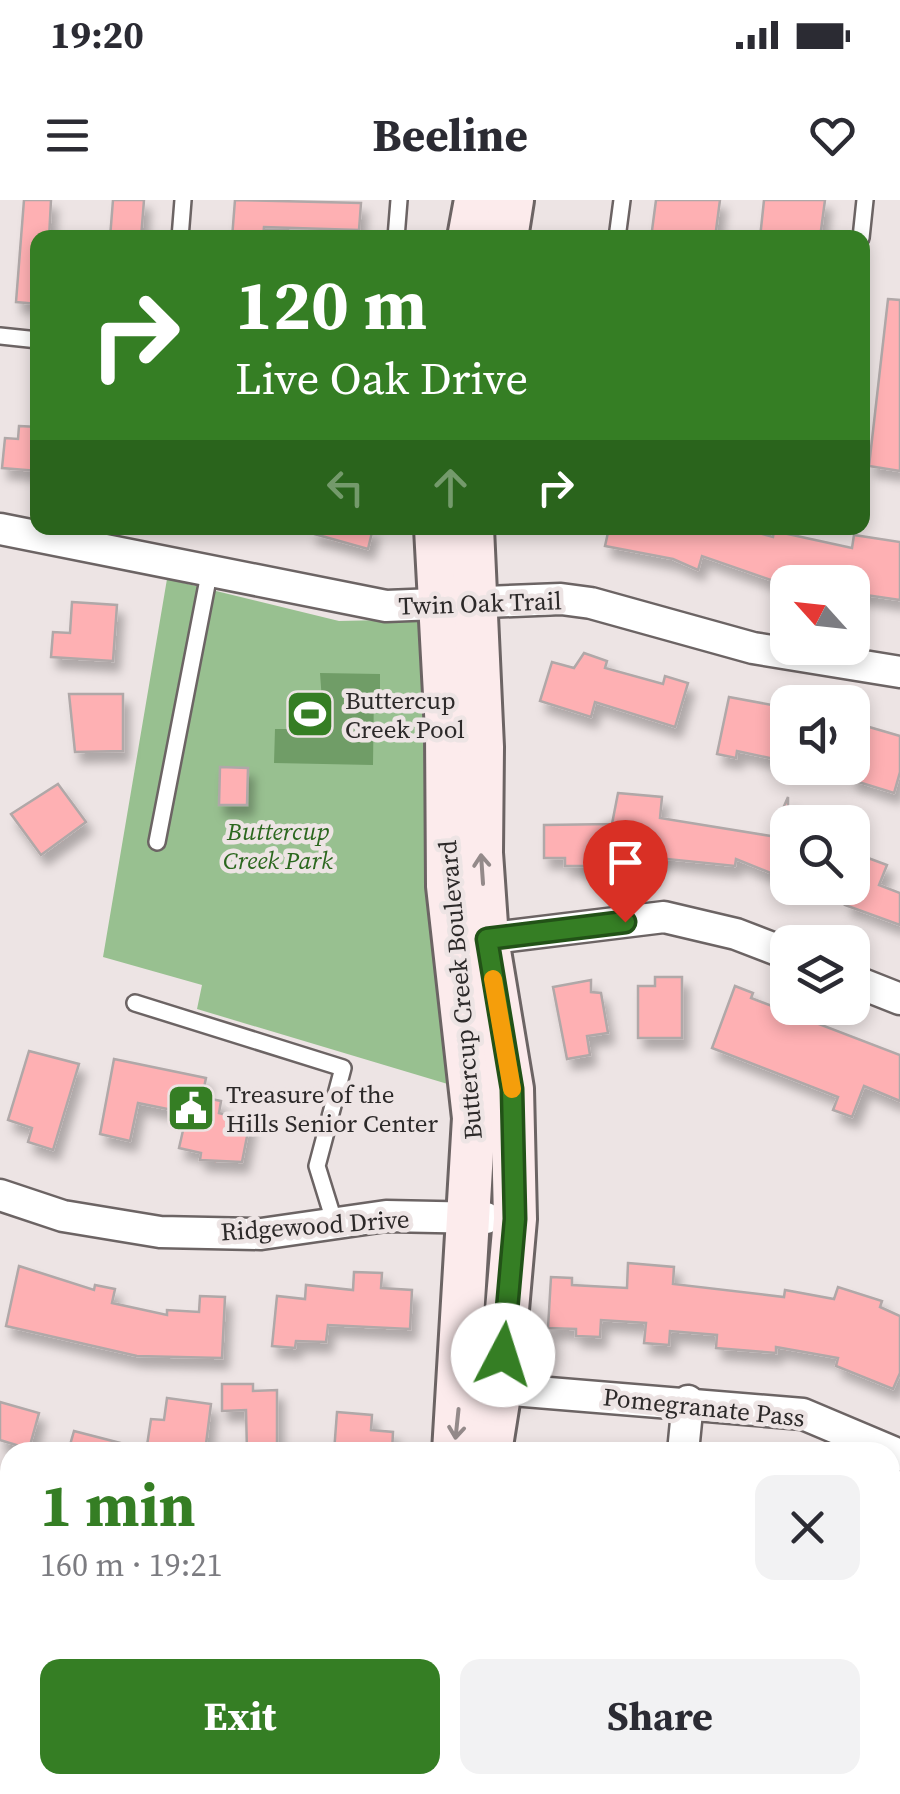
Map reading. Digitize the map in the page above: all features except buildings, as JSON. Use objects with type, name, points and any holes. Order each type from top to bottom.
[{"type":"street","points":[[470,230],[476,200]]},
{"type":"street","points":[[507,230],[512,200]]},
{"type":"street","name":"Twin Oak Trail","points":[[1,533],[210,569],[386,606],[561,599],[591,603],[753,648],[900,672]]},
{"type":"street","name":"Buttercup Creek Boulevard","points":[[438,535],[457,606],[482,747],[480,853],[470,941],[474,1118],[455,1442]]},
{"type":"street","name":"Buttercup Creek Boulevard","points":[[457,606],[471,535]]},
{"type":"street","points":[[470,941],[664,917],[736,934],[770,947]]},
{"type":"street","name":"Buttercup Creek Boulevard","points":[[470,941],[512,1089],[515,1219],[492,1442]]},
{"type":"street","points":[[870,987],[900,999]]},
{"type":"street","name":"Ridgewood Drive","points":[[0,1195],[63,1216],[160,1232],[261,1234],[386,1216],[515,1219]]},
{"type":"street","name":"Pomegranate Pass","points":[[500,1389],[688,1401],[803,1414],[869,1442]]},
{"type":"street","points":[[684,1442],[688,1401]]},
{"type":"lane","points":[[181,230],[183,200]]},
{"type":"lane","points":[[397,230],[399,200]]},
{"type":"lane","points":[[619,230],[622,200]]},
{"type":"lane","points":[[861,230],[865,200]]},
{"type":"lane","points":[[0,336],[30,339]]},
{"type":"lane","points":[[156,842],[210,569]]},
{"type":"lane","points":[[134,1003],[344,1068],[317,1166],[335,1224]]},
{"type":"green space","name":"Buttercup Creek Park","points":[[167,579],[339,621],[427,619],[461,1088],[197,1009],[202,985],[103,957]]},
{"type":"shaded area","points":[[320,673],[380,674],[380,690],[374,690],[373,765],[274,763],[275,729],[324,729]]},
{"type":"slow traffic","points":[[493,979],[512,1089]]},
{"type":"place","name":"Buttercup Creek Pool","points":[[310,714]]},
{"type":"place","name":"Treasure of the Hills Senior Center","points":[[191,1108]]},
{"type":"route","points":[[503,1355],[515,1219],[512,1089],[487,939],[625,922]]}]
